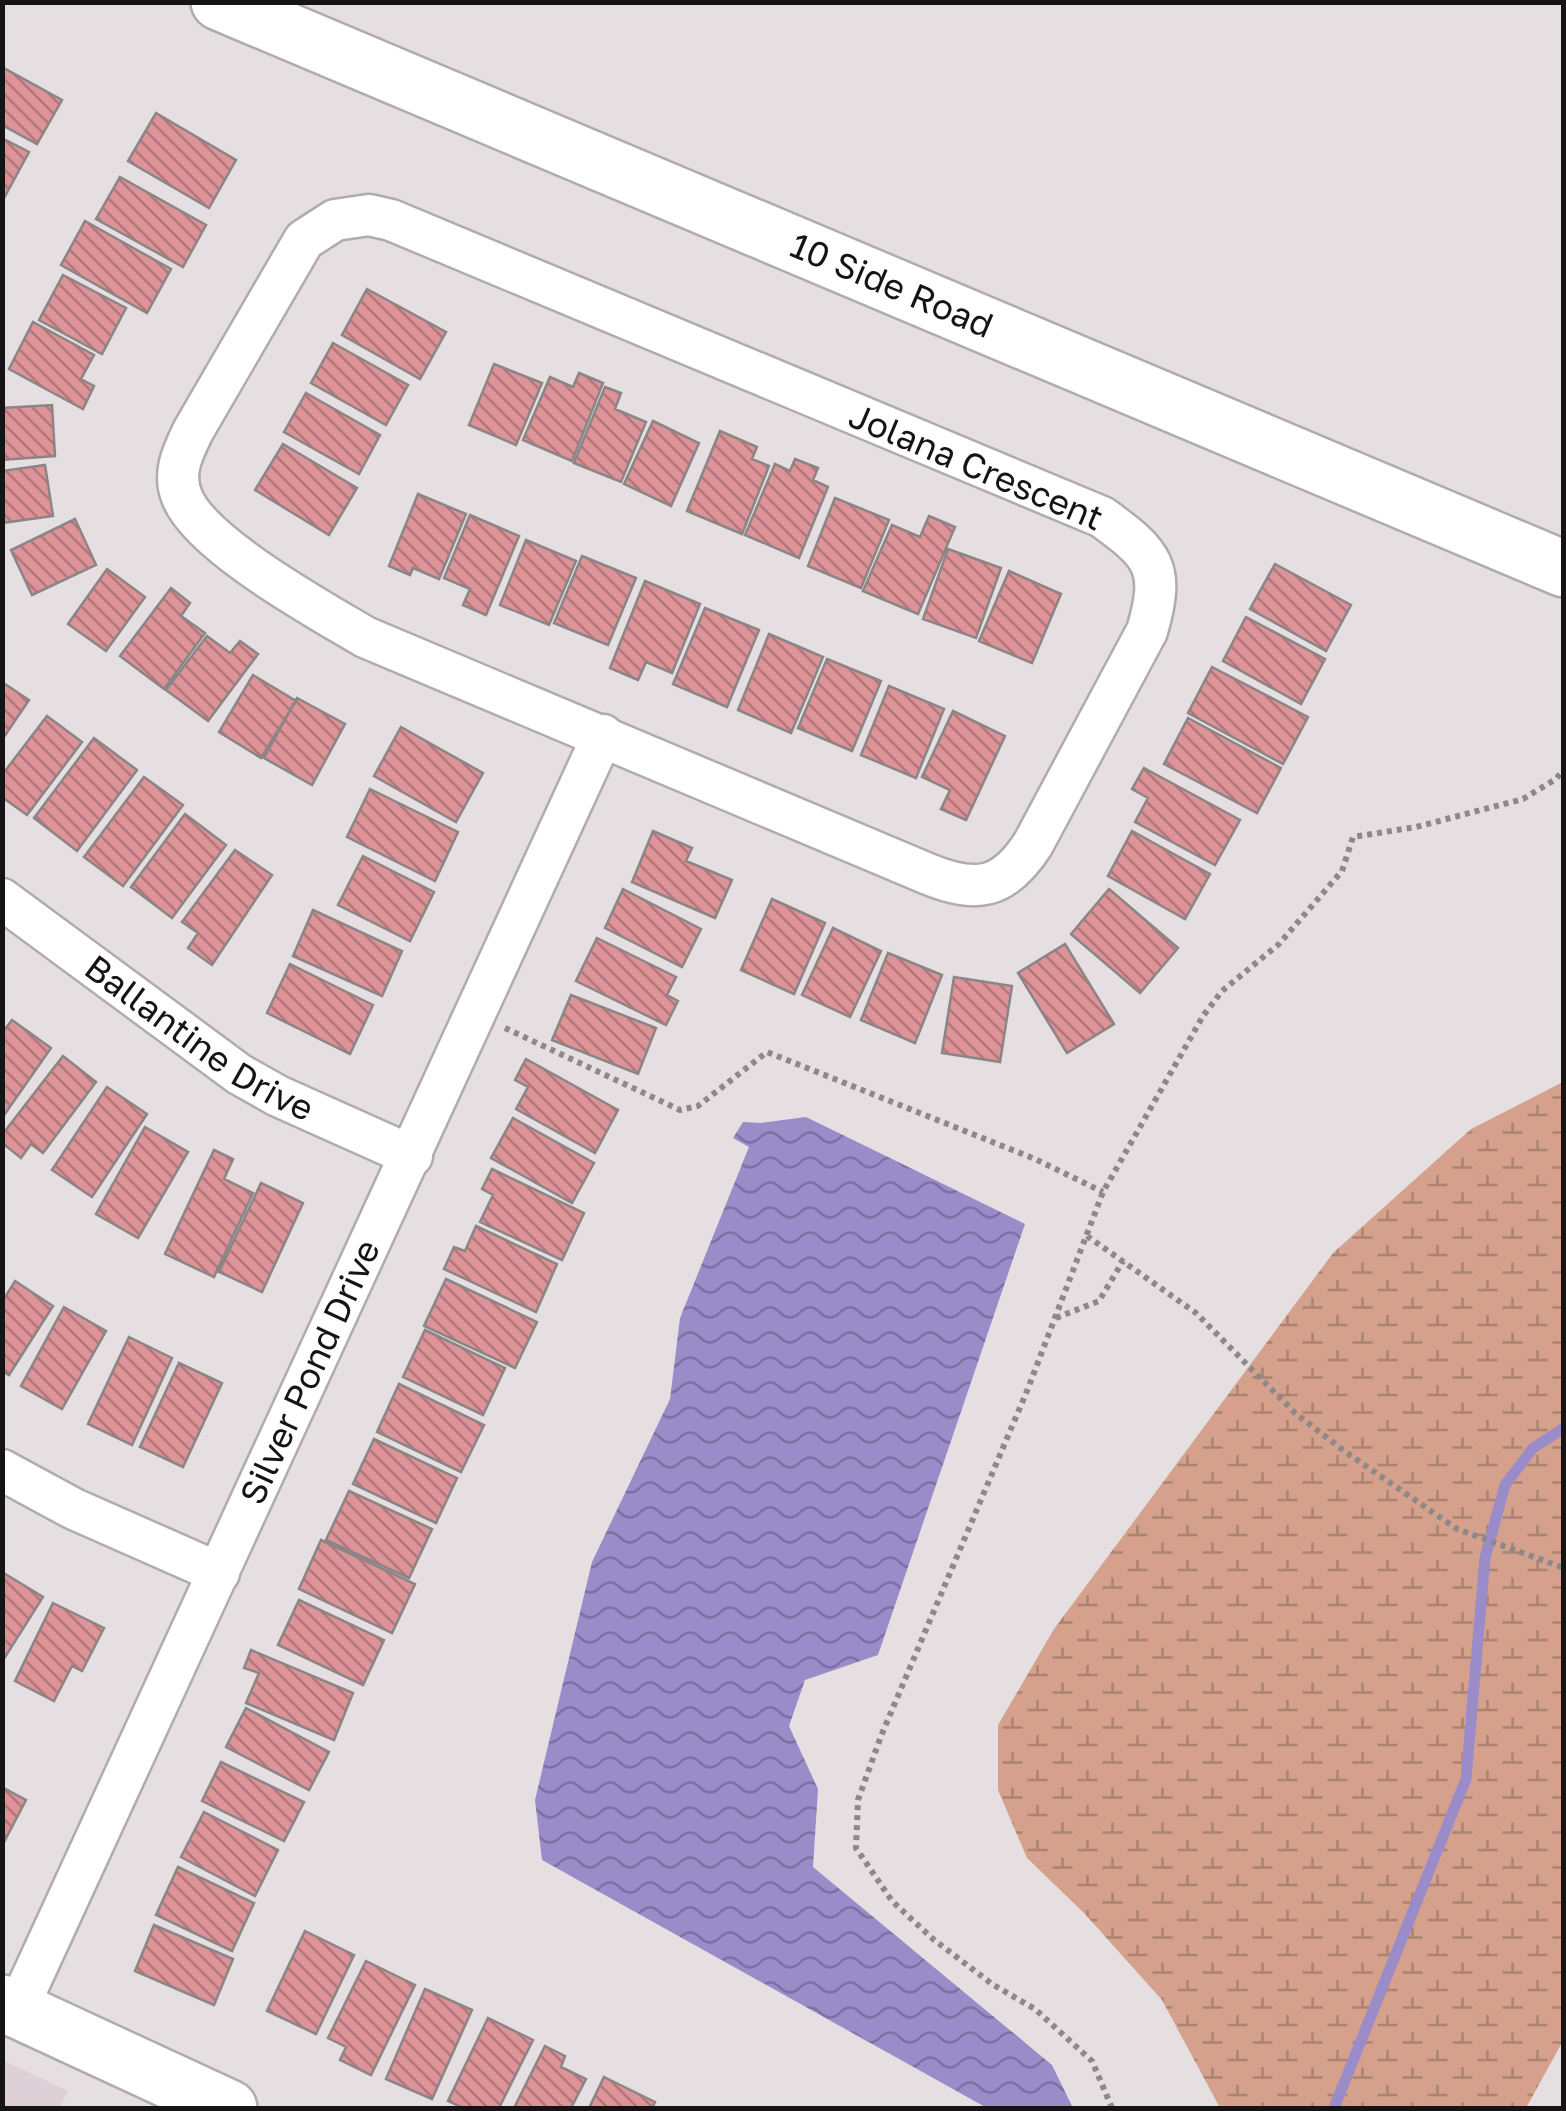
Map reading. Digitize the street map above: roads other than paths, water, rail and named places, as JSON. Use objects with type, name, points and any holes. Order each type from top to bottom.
[{"type":"main road","name":"10 Side Road","points":[[219,2],[1564,569]]},
{"type":"main road","points":[[10,2007],[228,2108]]},
{"type":"street","name":"Jolana Crescent","points":[[369,215],[391,220],[1102,517],[1141,546],[1156,574],[1154,607],[1147,631],[1034,844],[1018,868],[1000,880],[976,886],[954,884],[604,735],[365,637],[283,589],[206,530],[182,497],[178,462],[193,431],[304,240],[335,220],[369,215]]},
{"type":"street","name":"Silver Pond Drive","points":[[10,2007],[219,1573],[604,735]]},
{"type":"street","name":"Ballantine Drive","points":[[2,899],[239,1074],[278,1096],[412,1156]]},
{"type":"street","points":[[2,1470],[74,1509],[219,1573]]},
{"type":"water","points":[[806,1117],[1025,1224],[878,1655],[805,1680],[789,1726],[818,1789],[813,1867],[1052,2065],[1073,2108],[987,2108],[542,1860],[535,1800],[592,1562],[670,1399],[680,1318],[749,1147],[733,1138],[743,1122]]},
{"type":"waterway","points":[[1334,2108],[1466,1779],[1485,1558],[1505,1485],[1533,1448],[1564,1428]]}]
